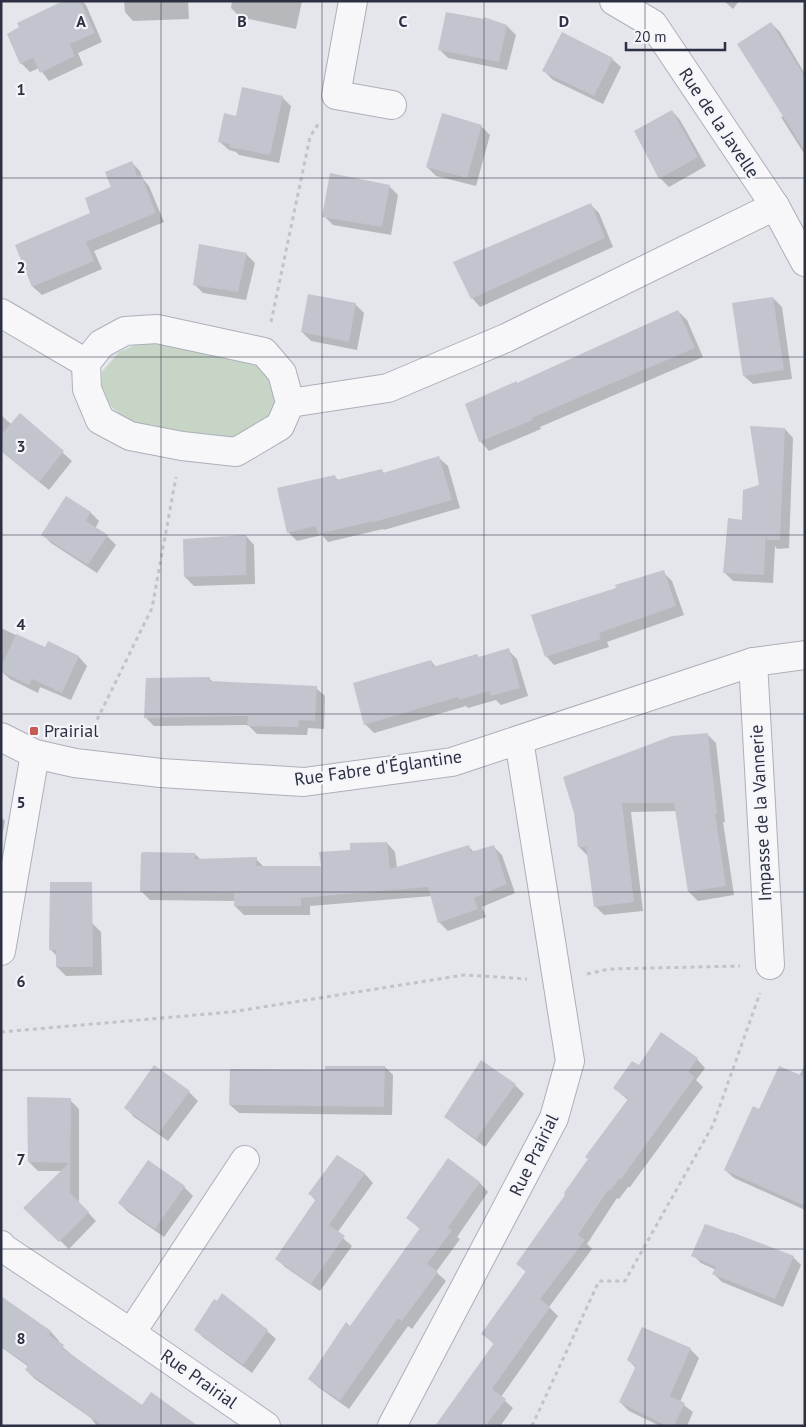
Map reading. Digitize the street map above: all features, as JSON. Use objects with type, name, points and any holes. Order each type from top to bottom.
[{"type":"street","points":[[353,1],[336,95],[392,105]]},
{"type":"street","name":"Rue de la Javelle","points":[[614,1],[653,24],[775,206],[805,262]]},
{"type":"street","points":[[290,403],[388,388],[506,338],[775,206]]},
{"type":"street","points":[[1,313],[86,363]]},
{"type":"street","points":[[157,329],[264,352],[282,372],[290,403],[280,426],[236,452],[182,446],[130,436],[100,420],[87,389],[86,363],[101,344],[125,331],[157,329]]},
{"type":"street","name":"Rue Fabre d'Églantine","points":[[1,737],[35,754],[76,764],[161,773],[304,782],[452,762],[752,662],[805,655]]},
{"type":"street","name":"Impasse de la Vannerie","points":[[752,662],[770,965]]},
{"type":"street","name":"Rue Prairial","points":[[392,1426],[554,1118],[570,1061],[519,740]]},
{"type":"street","points":[[1,951],[35,754]]},
{"type":"street","points":[[131,1333],[245,1160]]},
{"type":"street","name":"Rue Prairial","points":[[1,1245],[266,1426]]},
{"type":"path","points":[[264,352],[310,137],[336,95]]},
{"type":"path","points":[[76,764],[152,608],[182,446]]},
{"type":"path","points":[[1,1032],[231,1012],[464,975],[557,981],[609,969],[770,965],[713,1125],[625,1281],[599,1281],[532,1426]]},
{"type":"green space","points":[[147,340],[257,362],[268,379],[277,404],[264,425],[238,445],[128,422],[102,398],[102,372],[119,352]]},
{"type":"building","points":[[63,1],[80,1],[95,33],[70,44],[75,56],[40,73],[33,58],[20,64],[7,34],[19,27],[17,23]]},
{"type":"building","points":[[446,12],[484,19],[484,17],[507,25],[499,62],[438,50]]},
{"type":"building","points":[[771,22],[805,77],[805,151],[737,44]]},
{"type":"building","points":[[562,32],[613,58],[594,96],[542,71]]},
{"type":"building","points":[[242,87],[283,96],[270,155],[229,147],[230,144],[218,142],[224,113],[236,116]]},
{"type":"building","points":[[672,110],[698,157],[659,179],[634,131]]},
{"type":"building","points":[[442,113],[482,125],[467,178],[426,167]]},
{"type":"building","points":[[132,161],[137,176],[141,175],[156,213],[86,242],[94,261],[32,287],[15,245],[90,213],[85,198],[111,187],[105,172]]},
{"type":"building","points":[[330,173],[390,185],[382,227],[322,217]]},
{"type":"building","points":[[591,203],[605,238],[471,299],[453,262]]},
{"type":"building","points":[[199,244],[247,253],[238,292],[193,285]]},
{"type":"building","points":[[308,294],[356,303],[349,342],[301,332]]},
{"type":"building","points":[[773,297],[784,370],[743,376],[732,303]]},
{"type":"building","points":[[678,310],[695,348],[479,442],[465,404],[517,381],[517,383]]},
{"type":"building","points":[[20,413],[64,451],[39,482],[1,451],[1,435]]},
{"type":"building","points":[[750,426],[785,428],[780,540],[767,540],[766,534],[764,575],[723,573],[728,518],[742,520],[743,490],[759,485]]},
{"type":"building","points":[[439,456],[452,500],[374,522],[318,534],[316,526],[287,533],[277,488],[335,475],[336,480],[382,469],[383,473]]},
{"type":"building","points":[[66,496],[91,512],[86,521],[108,535],[88,565],[41,535]]},
{"type":"building","points":[[246,535],[246,575],[184,577],[183,539]]},
{"type":"building","points":[[664,570],[676,606],[599,633],[601,639],[545,657],[531,615],[616,588],[615,585]]},
{"type":"building","points":[[16,634],[45,647],[48,641],[79,656],[62,693],[32,679],[29,685],[1,672],[1,667]]},
{"type":"building","points":[[509,648],[520,688],[491,696],[489,691],[459,700],[458,697],[364,725],[353,683],[431,660],[433,667],[477,654],[479,657]]},
{"type":"building","points":[[210,677],[210,681],[317,686],[315,721],[299,720],[298,727],[247,726],[248,716],[144,718],[146,678]]},
{"type":"building","points":[[708,733],[717,814],[715,814],[726,886],[688,892],[674,803],[622,803],[634,902],[594,907],[586,847],[578,847],[574,813],[563,777],[672,736]]},
{"type":"building","points":[[387,842],[390,869],[469,845],[471,852],[494,845],[507,884],[474,898],[478,909],[438,923],[428,887],[301,898],[301,906],[234,906],[234,893],[140,892],[141,853],[143,852],[195,853],[195,859],[257,857],[256,866],[321,866],[319,852],[350,850],[350,843]]},
{"type":"building","points":[[50,882],[92,882],[93,967],[56,967],[56,950],[49,950]]},
{"type":"building","points":[[661,1032],[698,1058],[688,1072],[695,1077],[621,1179],[610,1191],[608,1190],[578,1235],[585,1240],[540,1299],[550,1307],[492,1389],[506,1399],[485,1426],[435,1426],[494,1343],[481,1334],[526,1271],[516,1264],[565,1195],[564,1193],[588,1159],[585,1157],[628,1099],[613,1088],[632,1061],[639,1065]]},
{"type":"building","points":[[481,1060],[516,1084],[476,1139],[444,1117]]},
{"type":"building","points":[[154,1065],[190,1091],[159,1133],[124,1108]]},
{"type":"building","points":[[325,1066],[385,1066],[384,1107],[229,1105],[230,1069],[325,1070]]},
{"type":"building","points":[[779,1066],[805,1077],[805,1206],[724,1170],[753,1106],[759,1109]]},
{"type":"building","points":[[27,1097],[71,1098],[70,1193],[89,1212],[59,1242],[23,1208],[69,1163],[28,1162]]},
{"type":"building","points":[[337,1155],[365,1173],[329,1225],[345,1236],[311,1284],[275,1259],[316,1199],[308,1194]]},
{"type":"building","points":[[448,1158],[480,1182],[448,1228],[452,1230],[427,1264],[438,1272],[402,1321],[398,1318],[340,1401],[308,1379],[346,1322],[350,1326],[420,1228],[406,1218]]},
{"type":"building","points":[[148,1160],[185,1186],[155,1229],[118,1203]]},
{"type":"building","points":[[705,1224],[794,1256],[775,1299],[712,1274],[716,1267],[691,1256]]},
{"type":"building","points":[[222,1293],[268,1330],[243,1365],[194,1330],[214,1299],[217,1301]]},
{"type":"building","points":[[1,1296],[51,1331],[49,1335],[64,1345],[62,1348],[142,1405],[151,1392],[198,1426],[103,1426],[25,1370],[28,1365],[1,1346]]},
{"type":"building","points":[[642,1327],[691,1348],[670,1396],[685,1403],[674,1426],[667,1426],[619,1402],[636,1366],[627,1360]]},
{"type":"place","name":"Prairial","points":[[34,731]]}]
